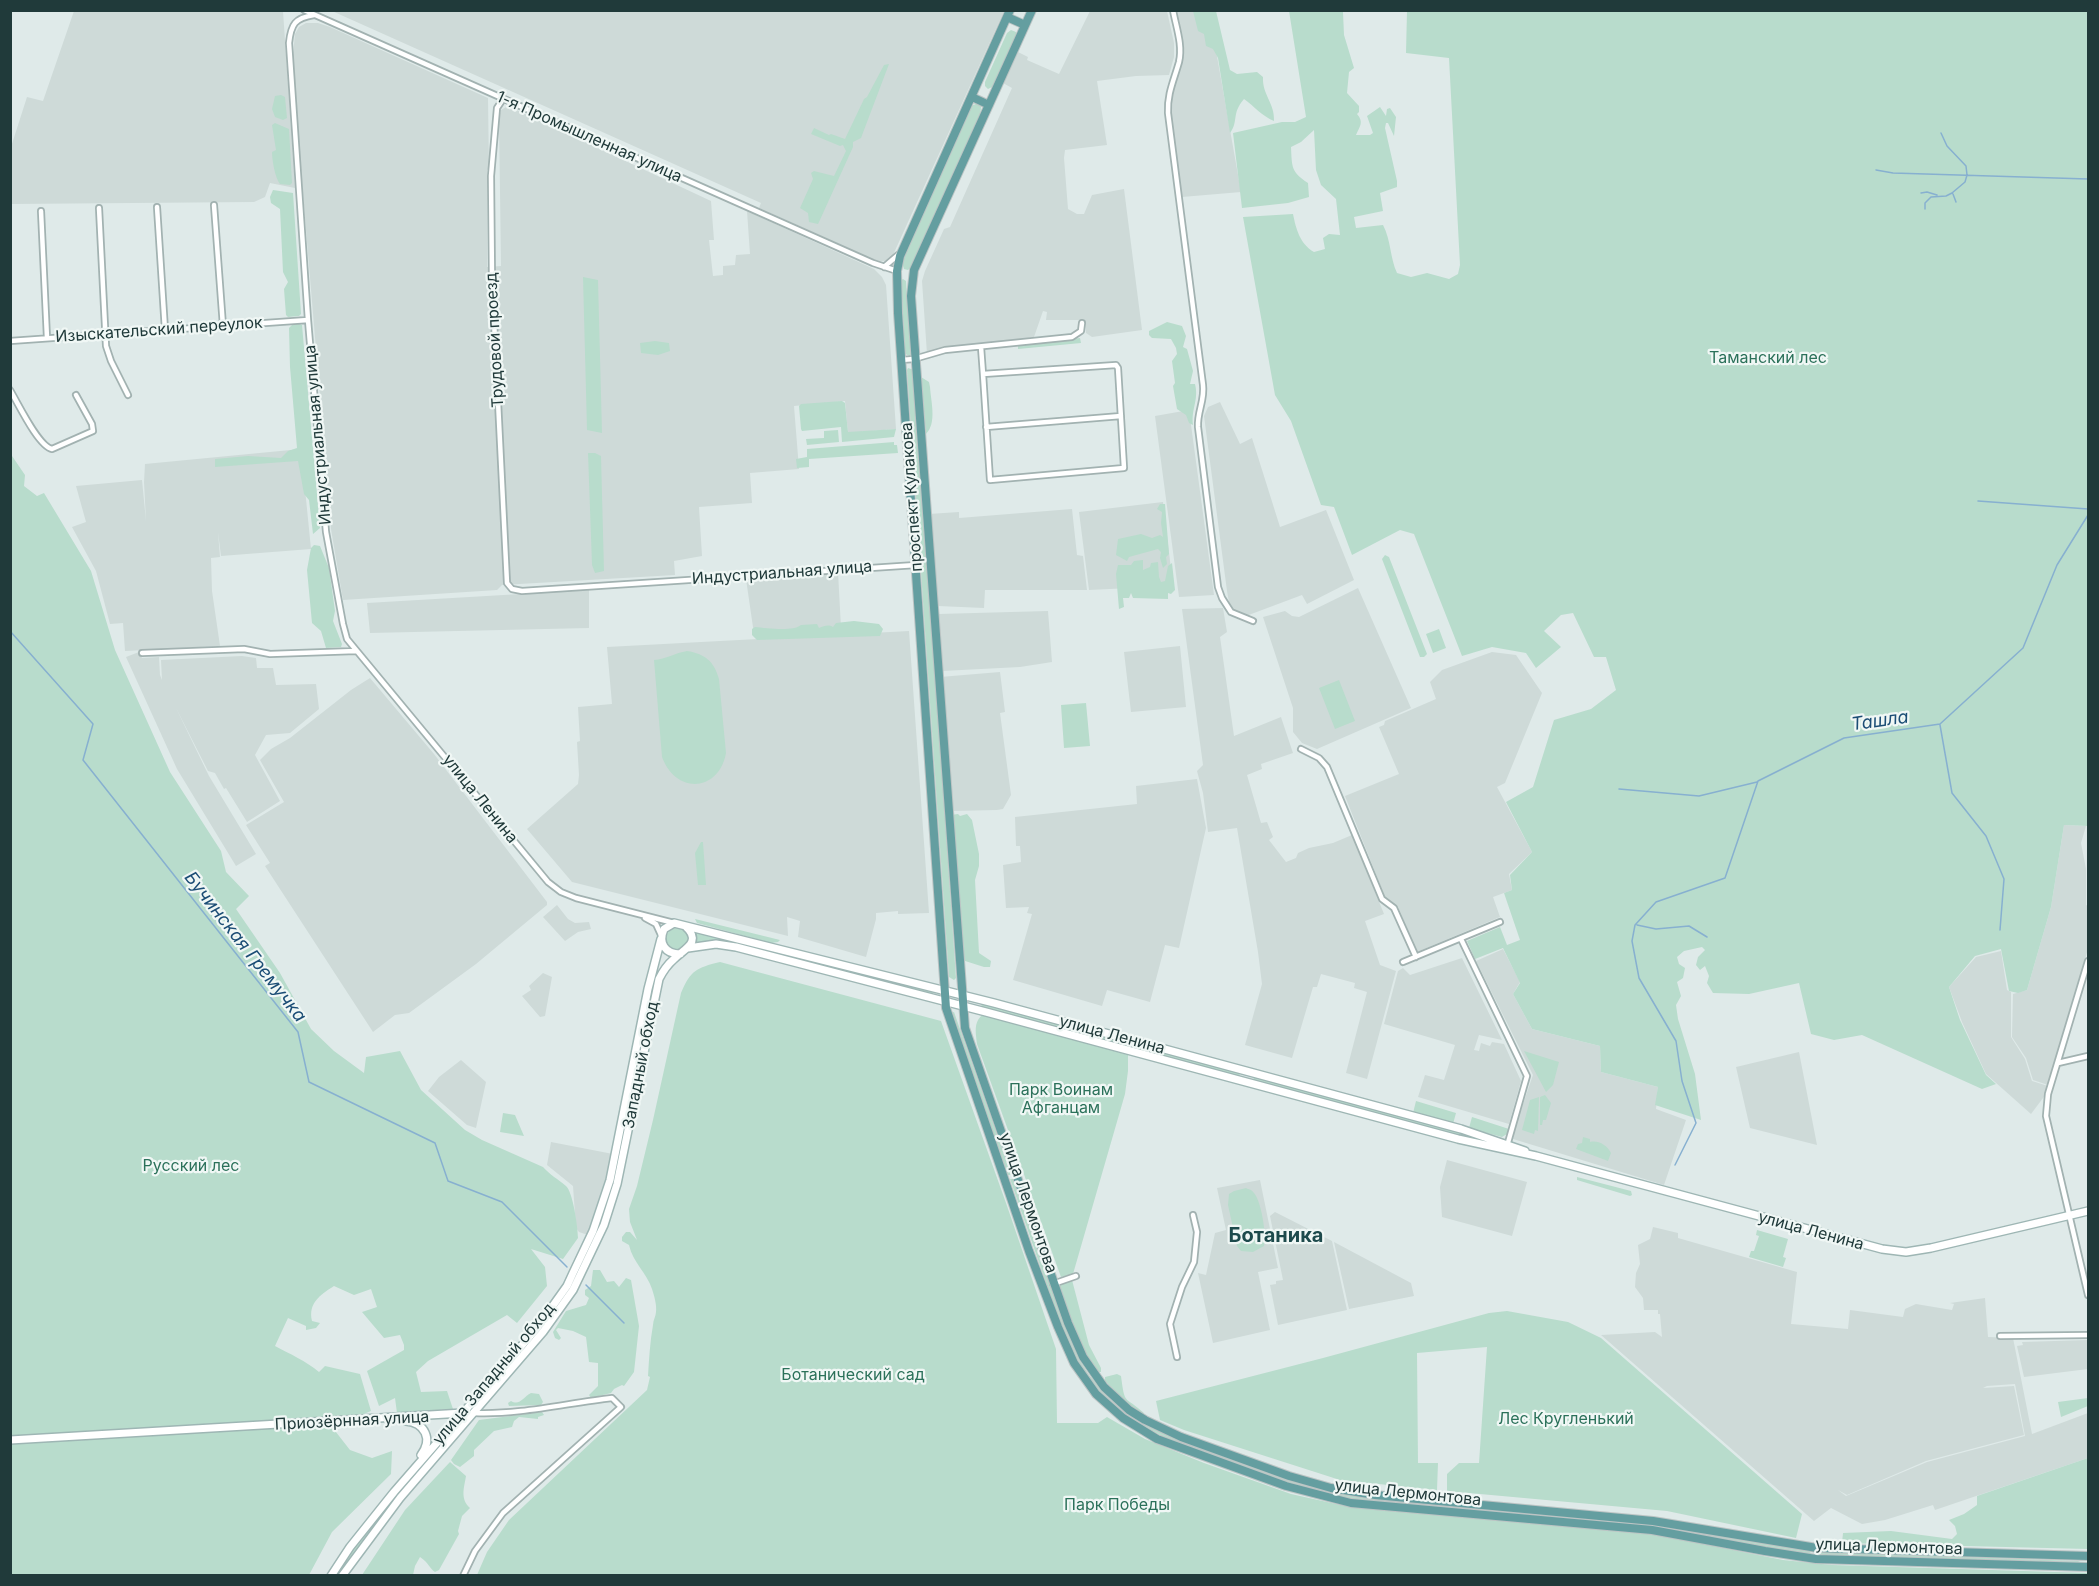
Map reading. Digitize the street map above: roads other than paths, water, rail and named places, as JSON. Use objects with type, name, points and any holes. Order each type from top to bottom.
[{"type":"main road","name":"проспект Кулакова","points":[[962,1005],[911,296],[913,275],[1032,10]]},
{"type":"main road","name":"проспект Кулакова","points":[[946,1001],[897,281],[894,270],[1009,14]]},
{"type":"main road","points":[[1009,14],[1025,25]]},
{"type":"main road","points":[[972,97],[989,105]]},
{"type":"main road","points":[[894,270],[913,275]]},
{"type":"main road","points":[[674,923],[685,926],[692,939],[688,948],[680,954],[669,952],[662,944],[661,937],[668,925],[674,923]]},
{"type":"main road","name":"улица Ленина","points":[[685,926],[961,995],[1440,1124],[1536,1156],[1864,1245],[1894,1251],[1931,1248],[2088,1211]]},
{"type":"main road","name":"улица Западный обход","points":[[331,1575],[394,1492],[500,1372],[567,1286],[593,1231],[610,1180],[648,989],[661,937]]},
{"type":"main road","name":"улица Ленина","points":[[688,948],[716,944],[736,946],[1246,1083],[1506,1147]]},
{"type":"main road","name":"Западный обход","points":[[617,1184],[656,991],[664,968],[680,954]]},
{"type":"main road","name":"улица Лермонтова","points":[[946,1001],[948,1014],[1004,1179],[1074,1363],[1096,1394],[1108,1406],[1140,1429],[1178,1447],[1275,1482],[1340,1501],[1374,1506],[1652,1530],[1816,1559],[2085,1567]]},
{"type":"main road","name":"улица Лермонтова","points":[[962,1005],[967,1039],[1074,1341],[1097,1378],[1115,1398],[1129,1410],[1171,1433],[1289,1476],[1353,1493],[1653,1521],[1817,1548],[2085,1556]]},
{"type":"main road","points":[[1004,1179],[1016,1175]]},
{"type":"main road","name":"улица Западный обход","points":[[342,1575],[400,1498],[543,1332],[573,1290],[604,1225],[617,1184]]},
{"type":"main road","name":"Приозёрнная улица","points":[[10,1440],[474,1413]]},
{"type":"main road","points":[[388,1419],[414,1422],[420,1425],[427,1435],[424,1451],[394,1492]]},
{"type":"main road","points":[[1652,1530],[1653,1521]]},
{"type":"main road","points":[[2085,1556],[2085,1567]]},
{"type":"street","name":"1-я Промышленная улица","points":[[304,10],[894,270]]},
{"type":"street","points":[[1173,10],[1180,49],[1179,62],[1169,92],[1168,113],[1203,385],[1204,397],[1197,417],[1211,533],[1218,586],[1222,598],[1231,612],[1253,621]]},
{"type":"street","name":"Индустриальная улица","points":[[314,15],[303,16],[296,22],[291,30],[289,43],[308,320],[327,538],[343,624],[347,639],[356,651]]},
{"type":"street","name":"Трудовой проезд","points":[[503,99],[497,108],[491,181],[492,280],[507,583]]},
{"type":"street","points":[[214,205],[223,326]]},
{"type":"street","points":[[157,207],[165,330]]},
{"type":"street","points":[[99,208],[108,353],[128,395]]},
{"type":"street","points":[[42,211],[47,338]]},
{"type":"street","points":[[884,267],[893,261],[905,245]]},
{"type":"street","points":[[873,262],[893,261]]},
{"type":"street","name":"Изыскательский переулок","points":[[10,340],[308,320]]},
{"type":"street","points":[[901,360],[914,359],[945,350],[1072,337],[1081,331],[1082,323]]},
{"type":"street","points":[[981,347],[982,374],[990,480],[1124,468],[1116,364],[982,374]]},
{"type":"street","points":[[10,390],[39,438],[47,448],[52,449],[93,431],[92,424],[76,395]]},
{"type":"street","points":[[986,427],[1121,416]]},
{"type":"street","name":"Индустриальная улица","points":[[507,583],[512,589],[522,591],[916,565]]},
{"type":"street","points":[[142,653],[244,649],[270,654],[356,651]]},
{"type":"street","name":"улица Ленина","points":[[356,651],[548,882],[567,894],[674,923]]},
{"type":"street","points":[[1301,749],[1319,758],[1327,767],[1382,899],[1394,908],[1416,957]]},
{"type":"street","name":"улица Ленина","points":[[629,911],[656,924],[661,937]]},
{"type":"street","points":[[1403,962],[1500,922]]},
{"type":"street","points":[[1461,939],[1527,1076],[1506,1147]]},
{"type":"street","points":[[2088,961],[2048,1094],[2046,1116],[2088,1295]]},
{"type":"street","points":[[2058,1063],[2088,1056]]},
{"type":"street","points":[[1177,1358],[1170,1324],[1182,1287],[1194,1262],[1197,1232],[1193,1215]]},
{"type":"street","points":[[1053,1284],[1076,1276]]},
{"type":"street","points":[[2000,1336],[2088,1335]]},
{"type":"street","name":"Приозёрнная улица","points":[[463,1575],[475,1551],[503,1513],[621,1407],[612,1398],[548,1407],[474,1413]]},
{"type":"waterway","points":[[1925,209],[1925,203],[1931,197],[1946,196],[1952,193],[1965,182],[1967,175],[1966,166],[1947,146],[1941,133]]},
{"type":"waterway","points":[[1876,170],[1893,173],[2088,179]]},
{"type":"waterway","points":[[1921,193],[1937,195]]},
{"type":"waterway","points":[[1953,194],[1956,202]]},
{"type":"waterway","points":[[1978,501],[2088,509]]},
{"type":"waterway","name":"Ташла","points":[[1675,1165],[1696,1123],[1682,1081],[1676,1041],[1639,978],[1632,941],[1635,925],[1656,902],[1725,878],[1758,781],[1844,738],[1940,724],[2023,648],[2057,565],[2088,515]]},
{"type":"waterway","name":"Бучинская Гремучка","points":[[10,631],[93,724],[83,760],[298,1032],[309,1082],[435,1143],[448,1181],[502,1202],[567,1267]]},
{"type":"waterway","points":[[1940,725],[1952,793],[1986,836],[2004,879],[2000,930]]},
{"type":"waterway","points":[[1619,789],[1699,796],[1757,782]]},
{"type":"waterway","points":[[1637,925],[1656,929],[1689,926],[1707,937]]},
{"type":"waterway","points":[[586,1285],[624,1323]]},
{"type":"district","name":"Ботаника","points":[[1276,1236]]},
{"type":"park label","name":"Таманский лес","points":[[1768,358]]},
{"type":"park label","name":"Парк Воинам Афганцам","points":[[1061,1099]]},
{"type":"park label","name":"Русский лес","points":[[191,1166]]},
{"type":"park label","name":"Ботанический сад","points":[[853,1375]]},
{"type":"park label","name":"Лес Кругленький","points":[[1566,1419]]},
{"type":"park label","name":"Парк Победы","points":[[1117,1505]]}]
